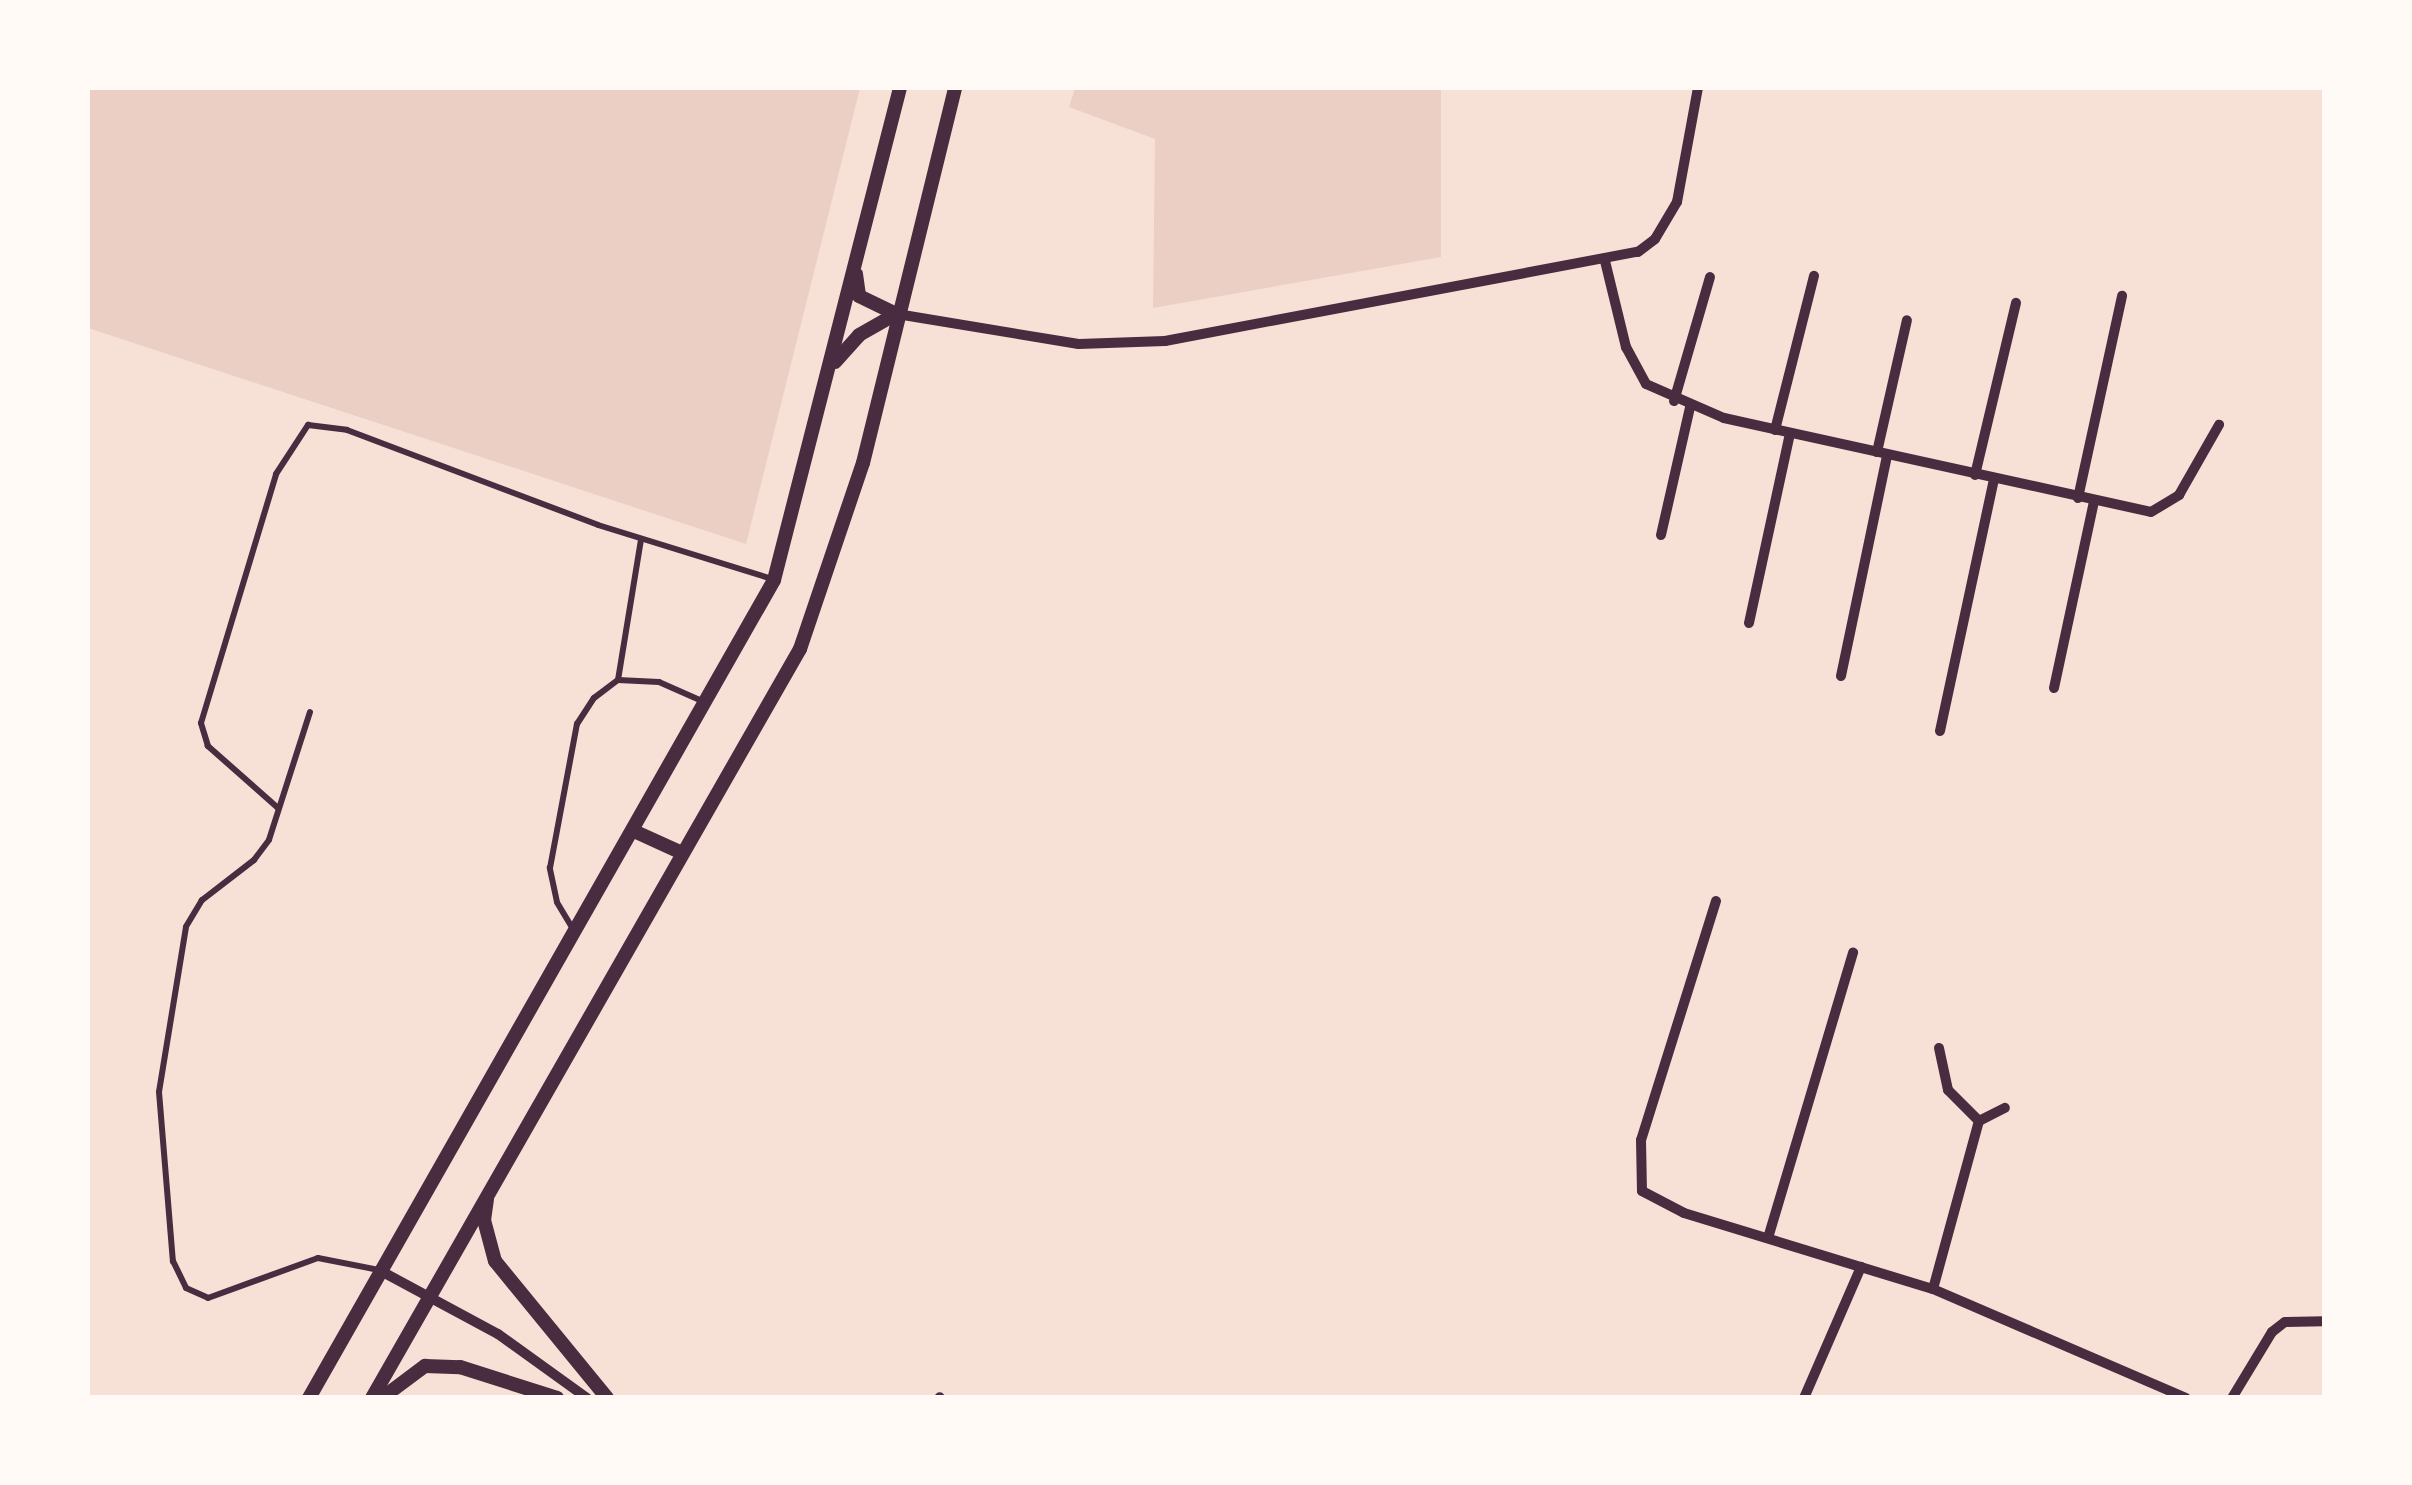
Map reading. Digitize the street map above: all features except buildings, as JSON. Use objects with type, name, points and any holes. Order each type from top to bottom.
[{"type":"street","points":[[310,1398],[709,704],[774,580],[900,88]]},
{"type":"street","points":[[372,1398],[800,650],[821,600],[862,462],[955,88]]},
{"type":"street","points":[[855,262],[859,296],[896,314],[1080,344],[1164,341],[1605,261],[1638,252],[1655,239],[1677,202],[1698,88]]},
{"type":"street","points":[[1605,261],[1635,368],[1646,384],[1690,407],[1775,430],[2151,512],[2166,507],[2219,426]]},
{"type":"street","points":[[1775,430],[1814,276]]},
{"type":"street","points":[[1674,401],[1710,277]]},
{"type":"street","points":[[2078,498],[2122,296]]},
{"type":"street","points":[[1975,475],[2016,303]]},
{"type":"street","points":[[829,371],[851,342],[896,314]]},
{"type":"street","points":[[1841,676],[1908,320]]},
{"type":"street","points":[[1661,535],[1690,407]]},
{"type":"street","points":[[1749,623],[1790,433]]},
{"type":"street","points":[[1940,731],[1994,479]]},
{"type":"street","points":[[2054,688],[2094,501]]},
{"type":"street","points":[[636,832],[682,853]]},
{"type":"street","points":[[1716,900],[1640,1140],[1637,1177],[1656,1202],[1933,1289],[2186,1398]]},
{"type":"street","points":[[1768,1238],[1853,952]]},
{"type":"street","points":[[1940,1048],[1948,1090],[1978,1121]]},
{"type":"street","points":[[1933,1289],[1978,1121],[2005,1108]]},
{"type":"street","points":[[526,1124],[488,1194],[488,1240],[511,1287],[606,1398]]},
{"type":"street","points":[[1804,1398],[1861,1267]]},
{"type":"street","points":[[380,1271],[498,1334],[587,1398]]},
{"type":"street","points":[[2232,1398],[2272,1332],[2286,1322],[2324,1321]]},
{"type":"street","points":[[382,1398],[425,1366],[460,1367],[556,1398]]},
{"type":"lane","points":[[278,808],[208,746],[201,723],[276,474],[300,429],[314,423],[347,430],[641,539],[774,580]]},
{"type":"lane","points":[[618,680],[641,539]]},
{"type":"lane","points":[[576,934],[554,890],[556,825],[577,724],[594,698],[618,680],[659,682],[709,704]]},
{"type":"lane","points":[[310,712],[278,808],[254,860],[202,900],[186,927],[160,1092],[173,1261],[186,1288],[208,1298],[318,1258],[380,1271]]},
{"type":"shaded area","points":[[88,88],[860,88],[746,544],[88,328]]},
{"type":"shaded area","points":[[1075,88],[1441,88],[1441,257],[1153,308],[1155,139],[1069,107]]}]
